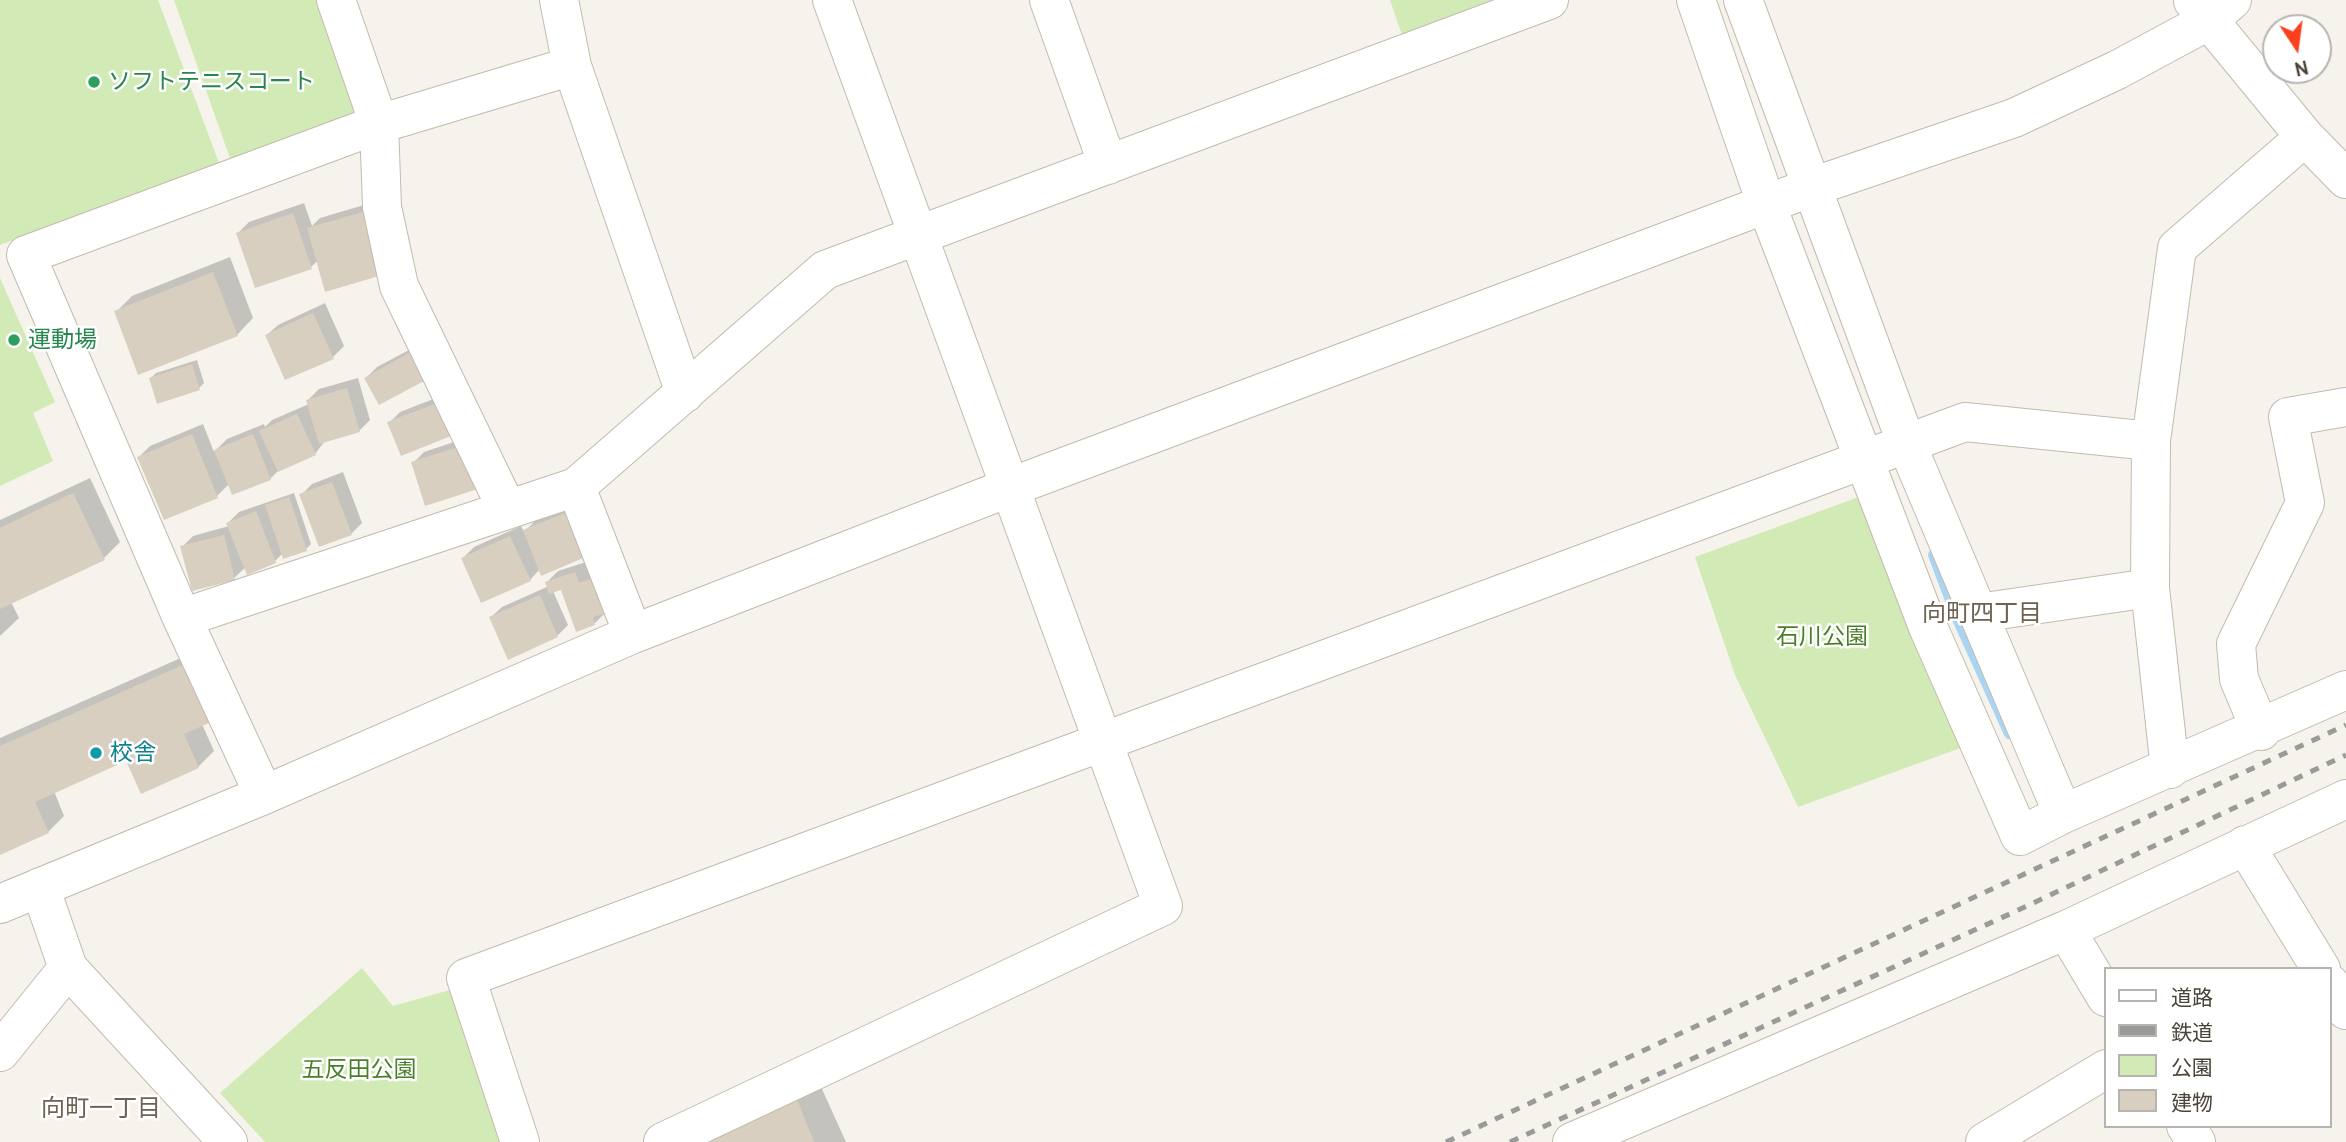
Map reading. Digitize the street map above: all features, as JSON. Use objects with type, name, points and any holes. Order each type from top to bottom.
[{"type":"street","points":[[336,0],[379,124],[382,207],[399,286],[507,509]]},
{"type":"street","points":[[559,0],[572,66],[685,393]]},
{"type":"street","points":[[663,1142],[1163,906],[1101,743],[832,0]]},
{"type":"street","points":[[1049,0],[1108,165]]},
{"type":"street","points":[[182,618],[576,487],[825,270],[1549,0]]},
{"type":"street","points":[[1696,0],[1767,206],[1928,627],[2020,836],[2063,814],[2260,731],[2346,690]]},
{"type":"street","points":[[1743,0],[1907,445],[2063,814]]},
{"type":"street","points":[[0,904],[264,795],[633,634],[1008,488],[1812,187],[2014,118],[2117,69],[2211,7],[2305,137],[2346,179]]},
{"type":"street","points":[[264,795],[182,618],[26,255],[379,124],[572,66]]},
{"type":"street","points":[[2170,769],[2150,588],[2151,441],[2177,248],[2305,137]]},
{"type":"street","points":[[2260,731],[2239,679],[2236,644],[2305,503],[2288,417],[2346,407]]},
{"type":"street","points":[[520,1142],[466,978],[1965,422],[2151,441]]},
{"type":"street","points":[[576,487],[633,634]]},
{"type":"street","points":[[1978,613],[2150,588]]},
{"type":"street","points":[[1572,1142],[2066,930],[2346,799]]},
{"type":"street","points":[[2245,845],[2320,967]]},
{"type":"street","points":[[40,887],[68,968],[228,1142]]},
{"type":"street","points":[[2066,930],[2104,994]]},
{"type":"street","points":[[0,1052],[68,968]]},
{"type":"street","points":[[2332,987],[2346,1010]]},
{"type":"street","points":[[1985,1142],[2104,1070]]},
{"type":"green space","name":"ソフトテニスコート","points":[[0,0],[158,0],[219,163],[0,245]]},
{"type":"green space","points":[[174,0],[319,0],[360,116],[231,161]]},
{"type":"green space","points":[[1390,0],[1508,0],[1403,38]]},
{"type":"green space","name":"運動場","points":[[0,278],[55,402],[33,413],[53,461],[0,486]]},
{"type":"green space","name":"石川公園","points":[[1867,494],[1966,746],[1798,807],[1735,675],[1695,557]]},
{"type":"green space","name":"五反田公園","points":[[362,968],[393,1006],[457,988],[513,1142],[265,1142],[220,1093]]},
{"type":"building","points":[[370,210],[389,273],[325,292],[307,228]]},
{"type":"building","points":[[293,213],[312,269],[255,288],[236,233]]},
{"type":"building","points":[[213,272],[238,336],[138,375],[114,311]]},
{"type":"building","points":[[313,313],[334,359],[285,380],[265,335]]},
{"type":"building","points":[[411,352],[426,380],[379,405],[364,378]]},
{"type":"building","points":[[192,364],[200,390],[157,404],[149,378]]},
{"type":"building","points":[[347,388],[360,432],[319,444],[306,400]]},
{"type":"building","points":[[443,401],[456,434],[401,456],[387,422]]},
{"type":"building","points":[[297,414],[316,455],[278,472],[259,431]]},
{"type":"building","points":[[192,434],[218,498],[164,520],[137,457]]},
{"type":"building","points":[[253,434],[271,480],[232,495],[214,450]]},
{"type":"building","points":[[464,445],[478,489],[425,506],[411,462]]},
{"type":"building","points":[[332,482],[352,535],[319,547],[299,494]]},
{"type":"building","points":[[73,493],[105,560],[0,609],[0,528]]},
{"type":"building","points":[[289,497],[307,551],[283,559],[265,505]]},
{"type":"building","points":[[256,511],[276,563],[247,575],[226,523]]},
{"type":"building","points":[[570,511],[588,556],[541,576],[523,530]]},
{"type":"building","points":[[224,535],[235,580],[192,591],[180,546]]},
{"type":"building","points":[[510,536],[531,581],[481,603],[461,558]]},
{"type":"building","points":[[575,572],[579,583],[596,577],[609,612],[593,617],[595,625],[576,632],[561,590],[549,594],[545,582]]},
{"type":"building","points":[[540,595],[558,637],[508,660],[489,617]]},
{"type":"building","name":"校舎","points":[[185,664],[211,722],[184,734],[199,768],[141,794],[126,761],[35,802],[49,833],[0,855],[0,746]]},
{"type":"building","points":[[796,1097],[814,1142],[702,1142]]},
{"type":"waterway","points":[[1933,555],[1957,619],[2009,734]]},
{"type":"railway","points":[[1446,1142],[2346,725]]},
{"type":"railway","points":[[1510,1142],[2012,913],[2346,755]]},
{"type":"place","name":"ソフトテニスコート","points":[[94,82]]},
{"type":"place","name":"運動場","points":[[14,340]]},
{"type":"place","name":"校舎","points":[[96,753]]},
{"type":"district","name":"向町四丁目","points":[[1982,614]]},
{"type":"district","name":"向町一丁目","points":[[101,1109]]}]
